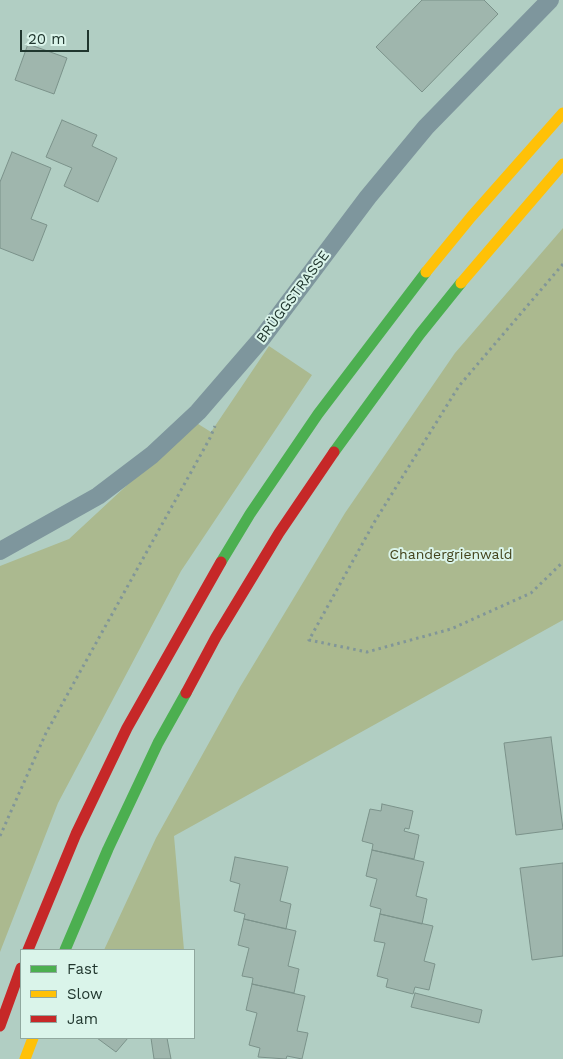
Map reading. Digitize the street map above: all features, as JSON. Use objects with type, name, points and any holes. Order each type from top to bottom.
[{"type":"highway","points":[[28,949],[76,834],[131,720],[186,620],[250,514],[318,414],[394,312],[477,210],[563,113]]},
{"type":"highway","points":[[65,949],[108,849],[162,736],[216,638],[279,533],[347,433],[420,334],[492,246],[563,164]]},
{"type":"highway","points":[[0,1026],[20,971]]},
{"type":"highway","points":[[25,1059],[33,1039]]},
{"type":"street","name":"BRÜGGSTRASSE","points":[[0,551],[98,496],[152,455],[198,412],[262,338],[368,197],[416,138],[550,0]]},
{"type":"path","points":[[563,264],[459,386],[374,521],[309,640],[366,652],[451,629],[531,593],[563,562]]},
{"type":"path","points":[[0,836],[46,733],[210,438],[216,422]]},
{"type":"green space","name":"Chandergrienwald","points":[[563,228],[563,620],[174,836],[184,949],[104,949],[156,838],[240,687],[345,513],[455,353]]},
{"type":"green space","points":[[269,346],[312,375],[181,571],[58,803],[0,952],[0,566],[69,539],[195,422],[211,432]]},
{"type":"building","points":[[422,0],[484,0],[498,14],[422,92],[376,47]]},
{"type":"building","points":[[28,44],[67,58],[54,94],[15,80]]},
{"type":"building","points":[[62,120],[97,135],[92,146],[117,158],[98,202],[64,186],[72,168],[46,157]]},
{"type":"building","points":[[12,152],[51,168],[31,219],[47,225],[33,261],[0,248],[0,182]]},
{"type":"building","points":[[551,737],[563,829],[516,835],[504,743]]},
{"type":"building","points":[[382,804],[413,811],[409,829],[405,828],[404,831],[419,835],[414,859],[372,850],[373,844],[362,841],[370,809],[381,811]]},
{"type":"building","points":[[372,850],[424,862],[416,896],[427,899],[422,924],[380,914],[381,909],[370,906],[377,879],[366,876]]},
{"type":"building","points":[[235,857],[288,867],[280,901],[291,904],[286,929],[244,919],[245,914],[234,911],[240,884],[230,881]]},
{"type":"building","points":[[563,863],[563,956],[532,960],[520,868]]},
{"type":"building","points":[[380,914],[433,926],[424,961],[435,964],[429,990],[415,987],[413,994],[386,987],[388,979],[377,976],[385,943],[374,941]]},
{"type":"building","points":[[244,919],[296,931],[288,966],[299,969],[294,993],[252,984],[253,978],[242,976],[249,948],[238,945]]},
{"type":"building","points":[[252,984],[305,996],[297,1031],[308,1033],[302,1059],[287,1056],[286,1059],[258,1057],[260,1048],[249,1045],[257,1013],[246,1010]]},
{"type":"building","points":[[415,993],[482,1010],[479,1023],[411,1007]]},
{"type":"building","points":[[98,1039],[127,1039],[116,1052]]},
{"type":"building","points":[[151,1039],[167,1039],[171,1059],[154,1059]]},
{"type":"traffic: fast","points":[[221,562],[250,514],[318,414],[426,272]]},
{"type":"traffic: fast","points":[[334,452],[420,334],[461,283]]},
{"type":"traffic: fast","points":[[65,949],[108,849],[158,743],[186,693]]},
{"type":"traffic: slow","points":[[426,272],[471,217],[563,113]]},
{"type":"traffic: slow","points":[[461,283],[563,164]]},
{"type":"traffic: slow","points":[[25,1059],[33,1039]]},
{"type":"traffic: jam","points":[[186,693],[216,637],[279,533],[334,452]]},
{"type":"traffic: jam","points":[[28,949],[76,834],[127,728],[221,562]]},
{"type":"traffic: jam","points":[[0,1026],[20,971]]}]
